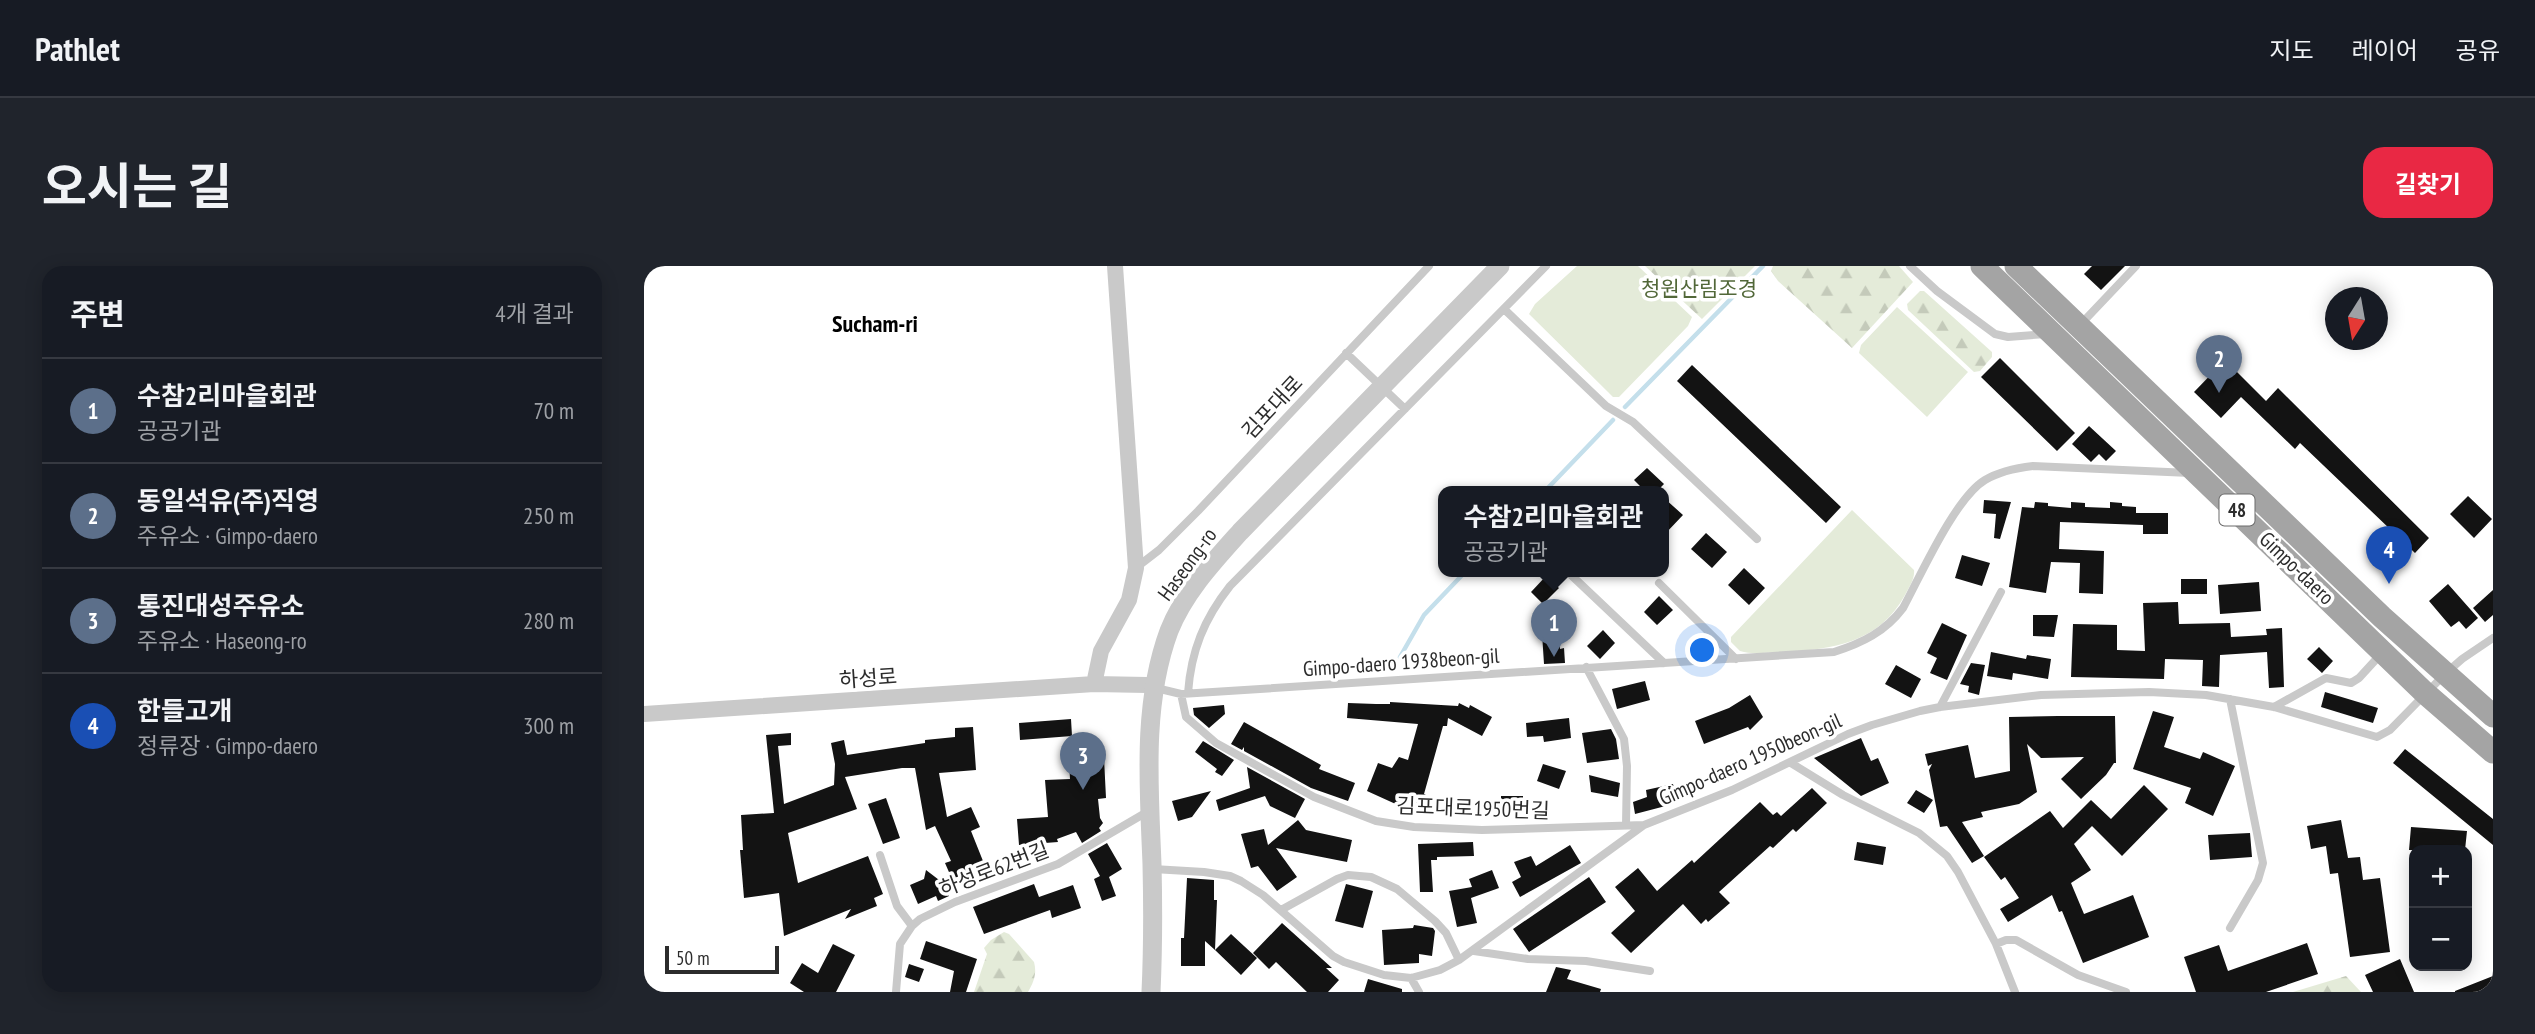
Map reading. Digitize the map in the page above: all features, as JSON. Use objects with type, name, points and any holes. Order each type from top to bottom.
[{"type":"main road","name":"Gimpo-daero","points":[[1982,266],[2425,693],[2493,752]]},
{"type":"main road","name":"Gimpo-daero","points":[[2016,266],[2382,617],[2493,716]]},
{"type":"street","name":"Haseong-ro","points":[[1094,684],[1101,651],[1129,600],[1136,568],[1115,266]]},
{"type":"street","name":"Haseong-ro","points":[[1378,383],[1485,266]]},
{"type":"street","name":"Haseong-ro","points":[[1151,992],[1142,733],[1155,647],[1164,623],[1192,573],[1230,528],[1500,266]]},
{"type":"street","points":[[1094,684],[1151,686]]},
{"type":"street","name":"하성로","points":[[644,714],[1094,684]]},
{"type":"street","name":"Haseong-ro","points":[[1143,992],[1148,869]]},
{"type":"lane","name":"김포대로","points":[[1136,568],[1160,550],[1198,511],[1429,266]]},
{"type":"lane","points":[[1185,693],[1196,644],[1218,601],[1254,560],[1546,266]]},
{"type":"lane","points":[[1910,266],[1937,291],[1995,334],[2008,337],[2053,334]]},
{"type":"lane","points":[[2078,327],[2136,266]]},
{"type":"lane","points":[[1504,309],[1606,406],[1633,422],[1757,538]]},
{"type":"lane","points":[[1346,353],[1405,409]]},
{"type":"lane","name":"Gimpo-daero 1938beon-gil","points":[[1151,686],[1185,693],[1834,652],[1876,634],[1895,619],[1961,504],[1976,487],[1996,474],[2033,466],[2200,474]]},
{"type":"lane","points":[[1573,577],[1664,663]]},
{"type":"lane","points":[[1659,583],[1736,659]]},
{"type":"lane","points":[[1940,707],[2001,592]]},
{"type":"lane","points":[[2425,693],[2462,659],[2493,638]]},
{"type":"lane","points":[[2274,707],[2323,679],[2347,683],[2355,681],[2383,652]]},
{"type":"lane","points":[[1586,667],[1619,729],[1625,746],[1626,825]]},
{"type":"lane","name":"김포대로1950번길","points":[[1185,693],[1186,716],[1216,743],[1314,797],[1376,821],[1414,827],[1482,830],[1644,825]]},
{"type":"lane","name":"Gimpo-daero 1950beon-gil","points":[[1148,869],[1230,876],[1263,895],[1344,962],[1384,975],[1411,978],[1440,970],[1474,951],[1644,825],[1701,803],[1872,725],[1940,707],[2040,695],[2169,693],[2230,699],[2274,707],[2377,737],[2390,730],[2425,693]]},
{"type":"lane","points":[[2230,699],[2263,863],[2258,880],[2230,928]]},
{"type":"lane","points":[[1791,763],[1843,795],[1901,822],[1935,845],[1954,864],[1996,944],[2015,992]]},
{"type":"lane","name":"하성로62번길","points":[[912,926],[920,919],[955,902],[1058,864],[1146,812]]},
{"type":"lane","points":[[880,855],[897,906],[912,926],[897,951],[896,992]]},
{"type":"lane","points":[[1281,910],[1337,879],[1348,875],[1371,877],[1397,889],[1434,921],[1446,933],[1459,960]]},
{"type":"lane","points":[[1996,944],[2016,940],[2078,975],[2126,992]]},
{"type":"lane","points":[[1474,951],[1528,959],[1587,961],[1650,971]]},
{"type":"lane","points":[[1411,978],[1419,992]]},
{"type":"green space","points":[[1577,266],[1638,266],[1692,317],[1688,326],[1619,397],[1613,397],[1529,314],[1535,304]]},
{"type":"green space","name":"청원산림조경","points":[[1645,266],[1755,266],[1702,319]]},
{"type":"green space","points":[[1773,266],[1899,266],[1913,282],[1852,348],[1778,281],[1771,271]]},
{"type":"green space","points":[[1920,291],[1924,291],[1992,352],[1992,357],[1980,371],[1974,372],[1908,310],[1907,304]]},
{"type":"green space","points":[[1897,307],[1968,372],[1927,417],[1859,353],[1861,345]]},
{"type":"green space","points":[[1852,510],[1914,570],[1914,577],[1895,611],[1868,633],[1837,645],[1783,652],[1740,651],[1731,642],[1731,637]]},
{"type":"green space","points":[[1004,932],[1009,934],[1034,962],[1035,974],[1028,992],[974,992],[987,954],[984,948]]},
{"type":"green space","points":[[2346,976],[2361,992],[2293,992]]},
{"type":"building","points":[[2092,266],[2125,266],[2101,290],[2084,274]]},
{"type":"building","points":[[2000,358],[2075,433],[2057,451],[1981,377]]},
{"type":"building","points":[[2225,360],[2266,401],[2278,388],[2429,538],[2415,553],[2300,443],[2295,449],[2241,397],[2221,418],[2194,392]]},
{"type":"building","points":[[1692,365],[1841,507],[1826,523],[1677,381]]},
{"type":"building","points":[[2089,426],[2116,451],[2106,461],[2099,454],[2091,462],[2072,444]]},
{"type":"building","points":[[1647,468],[1664,484],[1640,486],[1634,480]]},
{"type":"building","points":[[2468,496],[2492,519],[2474,538],[2450,514]]},
{"type":"building","points":[[1984,500],[2011,502],[2000,539],[1994,538],[1996,514],[1983,513]]},
{"type":"building","points":[[1669,502],[1683,515],[1669,530]]},
{"type":"building","points":[[2035,502],[2071,508],[2071,502],[2085,503],[2085,507],[2110,508],[2110,502],[2136,507],[2136,513],[2168,513],[2168,534],[2143,534],[2143,525],[2060,522],[2059,549],[2104,551],[2103,594],[2079,593],[2080,563],[2051,562],[2046,593],[2009,587],[2022,507],[2034,508]]},
{"type":"building","points":[[1706,533],[1727,552],[1712,568],[1691,549]]},
{"type":"building","points":[[1962,555],[1990,563],[1982,586],[1955,578]]},
{"type":"building","points":[[1744,568],[1765,588],[1749,605],[1728,585]]},
{"type":"building","points":[[1545,577],[1559,588],[1543,604],[1531,592]]},
{"type":"building","points":[[2181,579],[2207,579],[2207,594],[2181,594]]},
{"type":"building","points":[[2259,582],[2261,611],[2220,614],[2218,585]]},
{"type":"building","points":[[2448,584],[2478,618],[2466,629],[2459,621],[2451,627],[2429,601]]},
{"type":"building","points":[[2493,590],[2493,615],[2485,622],[2473,608]]},
{"type":"building","points":[[1659,596],[1673,610],[1657,625],[1644,612]]},
{"type":"building","points":[[2178,602],[2179,624],[2230,623],[2231,637],[2267,635],[2266,629],[2282,628],[2284,687],[2269,688],[2267,652],[2220,655],[2219,687],[2202,686],[2203,660],[2165,659],[2164,679],[2071,677],[2073,624],[2117,625],[2117,650],[2145,651],[2143,603]]},
{"type":"building","points":[[2033,615],[2058,615],[2054,637],[2033,636]]},
{"type":"building","points":[[1942,623],[1967,635],[1947,680],[1930,673],[1937,658],[1927,653]]},
{"type":"building","points":[[1603,630],[1615,643],[1600,659],[1587,646]]},
{"type":"building","points":[[1559,632],[1560,649],[1564,648],[1565,663],[1544,664],[1542,633]]},
{"type":"building","points":[[2319,647],[2333,661],[2322,673],[2307,659]]},
{"type":"building","points":[[1991,652],[2026,659],[2027,655],[2051,659],[2048,679],[2013,673],[2012,680],[1987,676]]},
{"type":"building","points":[[1971,663],[1985,665],[1979,695],[1968,692],[1969,686],[1960,684]]},
{"type":"building","points":[[1896,665],[1921,679],[1911,698],[1885,684]]},
{"type":"building","points":[[1645,681],[1650,700],[1617,709],[1612,689]]},
{"type":"building","points":[[2325,692],[2378,708],[2373,723],[2321,707]]},
{"type":"building","points":[[1750,695],[1763,717],[1750,730],[1748,727],[1704,744],[1695,721],[1729,708]]},
{"type":"building","points":[[1390,702],[1458,706],[1459,703],[1469,708],[1470,705],[1492,717],[1482,736],[1448,718],[1447,726],[1443,726],[1424,794],[1430,797],[1422,816],[1367,791],[1378,763],[1392,768],[1399,757],[1408,760],[1418,724],[1347,718],[1348,703]]},
{"type":"building","points":[[1224,705],[1225,714],[1209,728],[1194,715],[1193,708]]},
{"type":"building","points":[[2153,711],[2174,717],[2164,747],[2200,759],[2203,752],[2235,766],[2213,816],[2185,803],[2191,788],[2133,769]]},
{"type":"building","points":[[2115,716],[2116,763],[2081,799],[2061,779],[2084,757],[2041,758],[2027,744],[2037,792],[2019,804],[1981,812],[1983,817],[1962,822],[1984,856],[1972,863],[1947,826],[1940,827],[1929,770],[1932,764],[1928,766],[1925,754],[1968,745],[1975,778],[2010,771],[2009,717]]},
{"type":"building","points":[[1569,718],[1571,738],[1544,742],[1543,736],[1527,737],[1526,723]]},
{"type":"building","points":[[1071,719],[1072,736],[1020,740],[1019,723]]},
{"type":"building","points":[[1244,722],[1321,765],[1319,769],[1355,783],[1348,801],[1311,788],[1244,751],[1244,747],[1242,750],[1231,744]]},
{"type":"building","points":[[973,727],[976,770],[939,773],[947,817],[971,807],[980,827],[971,831],[985,866],[952,879],[945,863],[951,861],[935,826],[926,830],[915,768],[902,768],[845,777],[857,809],[788,833],[798,883],[868,856],[883,894],[874,898],[877,906],[845,919],[851,909],[784,936],[779,893],[744,898],[740,850],[743,850],[741,815],[774,813],[766,735],[791,733],[791,745],[778,746],[784,804],[834,785],[835,764],[831,743],[844,740],[847,755],[955,737],[955,728]]},
{"type":"building","points":[[1611,729],[1616,739],[1619,759],[1587,763],[1582,733]]},
{"type":"building","points":[[1861,738],[1871,761],[1878,758],[1889,783],[1861,796],[1814,758]]},
{"type":"building","points":[[1203,741],[1234,760],[1222,776],[1195,752]]},
{"type":"building","points":[[2405,749],[2493,819],[2493,845],[2393,763]]},
{"type":"building","points":[[1104,758],[1106,798],[1098,799],[1103,823],[1099,828],[1101,831],[1082,843],[1076,832],[1057,839],[1058,842],[1019,845],[1017,819],[1048,817],[1045,780],[1070,779],[1069,760]]},
{"type":"building","points":[[1543,764],[1566,771],[1559,789],[1537,781]]},
{"type":"building","points":[[1247,767],[1305,799],[1295,818],[1270,806],[1265,796],[1219,811],[1216,800],[1250,788]]},
{"type":"building","points":[[1589,775],[1620,783],[1618,797],[1591,792]]},
{"type":"building","points":[[1673,784],[1677,803],[1635,814],[1633,802],[1647,797],[1646,790]]},
{"type":"building","points":[[2144,785],[2168,809],[2122,856],[2092,826],[2074,844],[2091,870],[2071,883],[2084,914],[2133,895],[2149,937],[2083,963],[2062,911],[2059,912],[2052,895],[2008,922],[2000,909],[2019,898],[2005,877],[2001,880],[1984,857],[2050,811],[2063,828],[2091,800],[2111,819]]},
{"type":"building","points":[[1812,788],[1827,803],[1796,832],[1793,829],[1773,848],[1770,846],[1719,892],[1730,903],[1708,922],[1706,919],[1701,924],[1683,904],[1631,953],[1611,933],[1635,911],[1615,887],[1638,868],[1657,891],[1692,860],[1694,863],[1760,802],[1773,815],[1777,812],[1781,816]]},
{"type":"building","points":[[1916,790],[1933,800],[1924,813],[1907,803]]},
{"type":"building","points":[[1211,791],[1192,817],[1178,821],[1172,801]]},
{"type":"building","points":[[1501,796],[1523,796],[1523,816],[1491,817],[1491,801],[1501,801]]},
{"type":"building","points":[[886,798],[900,838],[883,844],[868,804]]},
{"type":"building","points":[[1298,820],[1306,830],[1352,840],[1347,862],[1276,848],[1297,877],[1277,891],[1258,866],[1251,868],[1241,834],[1264,829],[1268,845]]},
{"type":"building","points":[[2341,820],[2348,858],[2360,857],[2363,880],[2380,878],[2390,952],[2350,957],[2338,873],[2330,874],[2326,846],[2311,849],[2307,826]]},
{"type":"building","points":[[2411,827],[2467,831],[2466,845],[2409,845]]},
{"type":"building","points":[[2250,833],[2252,857],[2210,860],[2208,835]]},
{"type":"building","points":[[1473,842],[1474,856],[1437,857],[1437,860],[1431,860],[1433,892],[1420,892],[1418,844]]},
{"type":"building","points":[[1857,842],[1886,847],[1883,865],[1854,860]]},
{"type":"building","points":[[1107,843],[1122,869],[1109,877],[1116,896],[1102,901],[1094,879],[1100,876],[1088,854]]},
{"type":"building","points":[[1570,845],[1581,863],[1520,897],[1512,882],[1521,877],[1514,862],[1531,856],[1536,866]]},
{"type":"building","points":[[926,870],[943,883],[949,896],[938,901],[936,896],[918,904],[910,885],[924,879]]},
{"type":"building","points":[[1492,870],[1499,888],[1471,898],[1477,923],[1457,927],[1449,891],[1472,887],[1469,879]]},
{"type":"building","points":[[1589,877],[1606,902],[1529,952],[1513,929]]},
{"type":"building","points":[[1187,878],[1214,880],[1214,900],[1217,900],[1215,950],[1205,941],[1205,966],[1181,966]]},
{"type":"building","points":[[1034,884],[1039,897],[1073,885],[1081,908],[1052,918],[1050,910],[984,934],[973,907]]},
{"type":"building","points":[[1346,884],[1373,891],[1363,928],[1335,921]]},
{"type":"building","points":[[1282,923],[1332,968],[1326,968],[1339,980],[1328,992],[1307,992],[1276,962],[1269,969],[1253,953]]},
{"type":"building","points":[[1414,925],[1433,928],[1435,931],[1432,956],[1419,954],[1419,963],[1384,965],[1382,930],[1413,928]]},
{"type":"building","points":[[1231,934],[1257,958],[1241,975],[1215,950]]},
{"type":"building","points":[[926,941],[977,959],[966,992],[950,992],[954,971],[920,959]]},
{"type":"building","points":[[2307,943],[2318,974],[2266,992],[2196,992],[2184,957],[2219,945],[2228,971]]},
{"type":"building","points":[[833,944],[855,955],[836,992],[804,992],[790,983],[802,963],[818,973]]},
{"type":"building","points":[[2400,959],[2414,992],[2373,992],[2365,975]]},
{"type":"building","points":[[909,964],[924,969],[919,982],[905,977]]},
{"type":"building","points":[[1556,967],[1571,970],[1567,979],[1601,989],[1600,992],[1546,992]]},
{"type":"building","points":[[2493,976],[2493,992],[2455,992],[2455,991]]},
{"type":"building","points":[[1368,979],[1402,989],[1402,992],[1364,992]]},
{"type":"waterway","points":[[1625,407],[1763,266]]},
{"type":"waterway","points":[[1550,486],[1613,420]]},
{"type":"waterway","points":[[1400,657],[1424,615],[1460,577]]},
{"type":"place","name":"동일석유(주)직영","points":[[2219,393]]},
{"type":"place","name":"한들고개","points":[[2389,584]]},
{"type":"place","name":"수참2리마을회관","points":[[1554,657]]},
{"type":"place","name":"통진대성주유소","points":[[1083,790]]},
{"type":"district","name":"Sucham-ri","points":[[875,323]]}]
